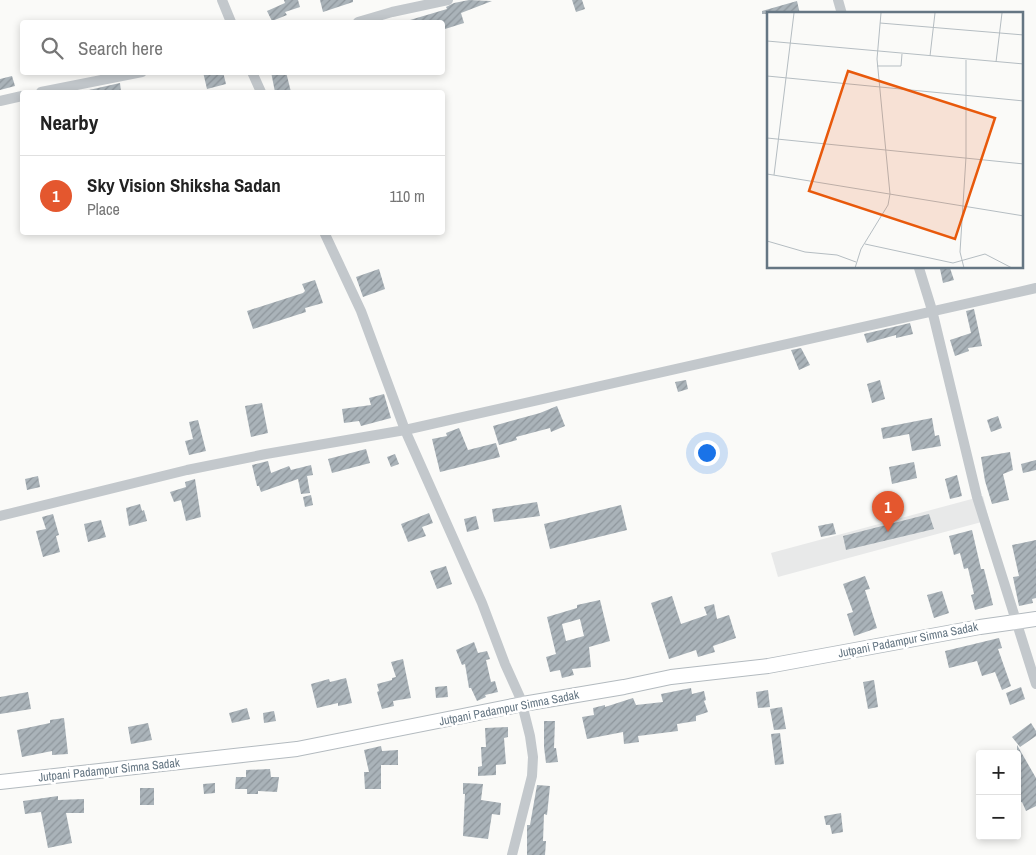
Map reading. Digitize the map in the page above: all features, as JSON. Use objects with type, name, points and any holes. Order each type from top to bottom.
[{"type":"street","points":[[222,0],[230,20]]},
{"type":"street","points":[[365,20],[448,0]]},
{"type":"street","points":[[51,90],[127,75]]},
{"type":"street","points":[[253,75],[260,90]]},
{"type":"street","points":[[0,101],[20,96]]},
{"type":"street","points":[[325,235],[361,311],[405,430],[482,603],[505,664],[523,704],[533,757],[532,776],[512,855]]},
{"type":"street","points":[[920,269],[977,496],[1036,684]]},
{"type":"street","points":[[0,516],[186,470],[405,430],[1036,288]]},
{"type":"street","name":"Jutpani Padampur Simna Sadak","points":[[0,782],[297,749],[671,677],[768,666],[980,627],[1036,619]]},
{"type":"shaded area","points":[[983,496],[989,520],[778,577],[771,553]]},
{"type":"building","points":[[284,0],[298,0],[300,7],[285,12],[287,15],[272,20],[267,11],[285,3]]},
{"type":"building","points":[[320,0],[353,0],[353,2],[323,12]]},
{"type":"building","points":[[469,0],[492,1],[461,13],[464,23],[445,29],[445,20],[410,20],[447,9],[446,7]]},
{"type":"building","points":[[572,0],[582,0],[585,9],[576,12]]},
{"type":"building","points":[[797,1],[800,12],[767,12],[767,14],[762,14],[762,11]]},
{"type":"building","points":[[204,75],[224,75],[226,84],[207,89]]},
{"type":"building","points":[[272,75],[287,75],[290,90],[275,90]]},
{"type":"building","points":[[12,76],[15,86],[0,90],[0,79]]},
{"type":"building","points":[[120,83],[121,90],[89,90]]},
{"type":"building","points":[[379,269],[385,289],[363,297],[356,277]]},
{"type":"building","points":[[940,269],[950,269],[954,280],[943,283]]},
{"type":"building","points":[[315,280],[323,303],[305,308],[306,312],[253,329],[247,311],[303,293],[305,291],[302,284]]},
{"type":"building","points":[[974,309],[982,346],[968,348],[969,351],[955,356],[950,340],[971,333],[966,311]]},
{"type":"building","points":[[910,323],[913,334],[896,338],[896,335],[867,343],[864,334]]},
{"type":"building","points":[[801,348],[810,365],[799,370],[791,350]]},
{"type":"building","points":[[686,380],[688,389],[678,392],[675,382]]},
{"type":"building","points":[[880,380],[885,399],[872,403],[867,384]]},
{"type":"building","points":[[384,394],[391,418],[361,426],[359,421],[344,423],[342,409],[371,405],[369,398]]},
{"type":"building","points":[[262,403],[268,433],[251,437],[245,406]]},
{"type":"building","points":[[557,406],[565,426],[551,432],[550,428],[516,437],[517,440],[499,445],[493,426],[540,413]]},
{"type":"building","points":[[998,416],[1002,428],[991,432],[987,420]]},
{"type":"building","points":[[932,418],[935,436],[939,435],[941,446],[912,451],[909,434],[883,439],[881,428]]},
{"type":"building","points":[[198,420],[206,451],[189,455],[185,441],[193,439],[189,422]]},
{"type":"building","points":[[459,428],[468,450],[496,443],[500,457],[440,472],[432,439],[447,436],[446,433]]},
{"type":"building","points":[[366,449],[370,463],[332,473],[328,459]]},
{"type":"building","points":[[1010,452],[1013,470],[1003,474],[1009,500],[992,504],[985,481],[981,457]]},
{"type":"building","points":[[395,454],[399,464],[391,467],[387,457]]},
{"type":"building","points":[[1036,460],[1036,470],[1023,473],[1021,464]]},
{"type":"building","points":[[268,461],[271,473],[289,466],[291,470],[311,465],[313,475],[307,476],[310,493],[301,494],[298,479],[261,492],[259,486],[257,486],[252,465]]},
{"type":"building","points":[[914,462],[917,478],[892,484],[889,467]]},
{"type":"building","points":[[957,475],[962,496],[950,499],[945,479]]},
{"type":"building","points":[[38,476],[40,487],[27,490],[25,479]]},
{"type":"building","points":[[195,479],[201,517],[186,521],[181,500],[174,502],[170,492],[186,487],[185,482]]},
{"type":"building","points":[[311,495],[313,505],[305,507],[303,497]]},
{"type":"building","points":[[537,502],[540,516],[494,522],[492,509]]},
{"type":"building","points":[[140,504],[147,521],[129,526],[126,508]]},
{"type":"building","points":[[621,505],[627,530],[550,549],[544,524]]},
{"type":"building","points":[[429,513],[433,523],[422,527],[426,536],[408,542],[401,524]]},
{"type":"building","points":[[53,514],[59,535],[56,536],[60,552],[43,557],[36,531],[46,529],[42,517]]},
{"type":"building","points":[[929,514],[934,529],[846,550],[843,536]]},
{"type":"building","points":[[476,516],[479,529],[467,532],[464,519]]},
{"type":"building","points":[[101,520],[106,537],[88,542],[84,524]]},
{"type":"building","points":[[833,523],[836,534],[821,537],[818,526]]},
{"type":"building","points":[[972,530],[981,569],[984,569],[993,605],[975,610],[971,595],[974,594],[968,568],[964,569],[960,553],[954,555],[949,536]]},
{"type":"building","points":[[1036,540],[1036,598],[1032,599],[1033,603],[1019,606],[1013,577],[1019,576],[1012,545]]},
{"type":"building","points":[[446,566],[452,584],[437,589],[430,571]]},
{"type":"building","points":[[865,576],[870,589],[865,590],[877,628],[854,636],[847,614],[853,612],[843,584]]},
{"type":"building","points":[[942,591],[949,613],[934,618],[927,595]]},
{"type":"building","points":[[672,596],[681,624],[707,615],[704,607],[714,604],[717,619],[729,615],[736,638],[713,646],[715,652],[698,657],[696,650],[669,659],[651,603]]},
{"type":"building","points":[[600,600],[610,641],[589,647],[591,667],[572,669],[574,675],[562,678],[560,670],[550,672],[546,657],[556,654],[547,617],[577,608],[577,605]],"holes":[[[580,619],[584,636],[566,641],[562,624]]]},
{"type":"building","points":[[999,638],[1002,648],[998,649],[1011,686],[1002,690],[995,672],[982,676],[977,661],[949,668],[945,651]]},
{"type":"building","points":[[474,642],[478,653],[487,651],[490,659],[486,660],[491,682],[495,681],[498,692],[485,695],[486,697],[477,701],[471,688],[469,688],[465,664],[462,665],[456,650]]},
{"type":"building","points":[[403,659],[411,698],[393,701],[394,706],[382,709],[377,692],[379,691],[377,684],[396,677],[391,662]]},
{"type":"building","points":[[346,678],[352,703],[338,706],[338,703],[317,708],[311,684],[329,679],[330,682]]},
{"type":"building","points":[[874,680],[878,707],[868,709],[863,682]]},
{"type":"building","points":[[447,686],[448,697],[436,698],[435,687]]},
{"type":"building","points":[[1021,687],[1025,699],[1010,705],[1006,693]]},
{"type":"building","points":[[691,688],[692,694],[704,691],[706,700],[704,701],[708,712],[696,716],[696,721],[677,724],[678,731],[638,736],[639,742],[624,744],[623,732],[587,739],[582,717],[594,715],[593,708],[605,705],[605,707],[633,698],[636,705],[663,702],[661,694]]},
{"type":"building","points":[[768,690],[770,707],[758,708],[756,692]]},
{"type":"building","points":[[28,692],[31,709],[0,714],[0,697]]},
{"type":"building","points":[[782,707],[786,729],[774,730],[770,709]]},
{"type":"building","points":[[247,708],[250,719],[232,723],[229,713]]},
{"type":"building","points":[[274,711],[276,721],[264,723],[263,713]]},
{"type":"building","points":[[64,718],[68,754],[52,755],[52,751],[22,757],[17,730],[50,723],[50,720]]},
{"type":"building","points":[[544,721],[555,721],[554,748],[556,748],[558,762],[546,763]]},
{"type":"building","points":[[148,723],[152,740],[131,744],[128,727]]},
{"type":"building","points":[[1031,723],[1036,731],[1036,736],[1020,747],[1012,737]]},
{"type":"building","points":[[508,727],[508,737],[504,738],[506,764],[496,765],[496,775],[478,776],[478,767],[482,766],[481,747],[486,747],[485,728]]},
{"type":"building","points":[[780,733],[784,764],[775,765],[771,734]]},
{"type":"building","points":[[381,746],[382,751],[398,750],[398,765],[381,765],[381,789],[365,789],[364,772],[369,772],[364,750]]},
{"type":"building","points":[[1021,752],[1036,778],[1036,806],[1026,811],[1022,802]]},
{"type":"building","points":[[270,769],[271,777],[279,777],[277,792],[258,791],[258,794],[247,794],[247,789],[235,789],[236,777],[246,777],[246,770]]},
{"type":"building","points":[[215,783],[215,793],[204,794],[203,784]]},
{"type":"building","points":[[463,783],[483,784],[481,800],[501,803],[500,815],[492,814],[488,839],[463,836],[465,794],[463,794]]},
{"type":"building","points":[[537,785],[550,786],[547,815],[544,814],[543,841],[546,841],[545,855],[527,855],[527,825],[530,825]]},
{"type":"building","points":[[140,788],[154,788],[154,805],[140,805]]},
{"type":"building","points":[[58,796],[58,800],[84,799],[84,813],[66,813],[72,843],[48,848],[41,812],[25,814],[23,801]]},
{"type":"building","points":[[841,813],[843,832],[832,834],[830,825],[826,825],[824,816]]},
{"type":"place","name":"Sky Vision Shiksha Sadan","points":[[888,532]]}]
